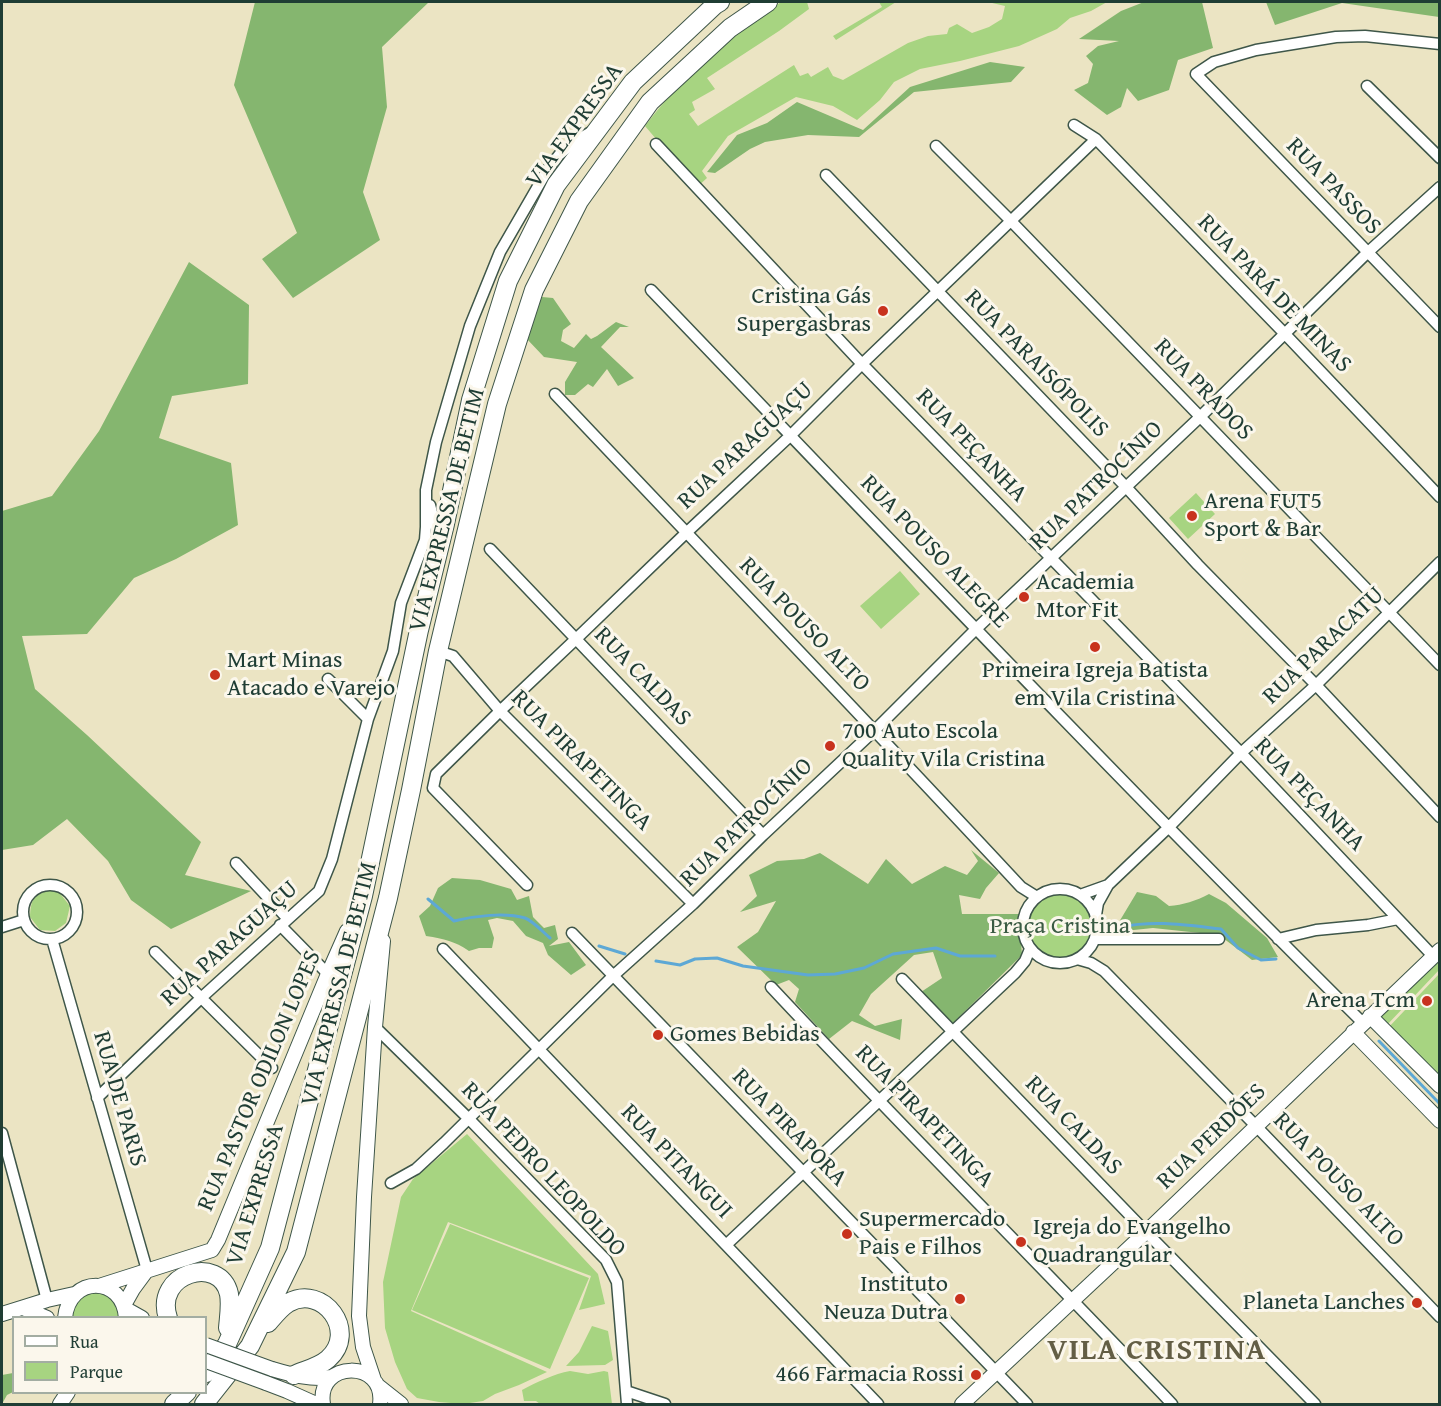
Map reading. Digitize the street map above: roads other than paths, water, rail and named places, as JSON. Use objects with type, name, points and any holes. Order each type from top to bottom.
[{"type":"highway","name":"VIA EXPRESSA","points":[[227,1344],[270,1248],[363,896],[419,630],[471,400],[508,281],[556,185],[633,82],[720,2]]},
{"type":"highway","name":"VIA EXPRESSA DE BETIM","points":[[204,1404],[250,1346],[296,1251],[388,898],[438,651],[497,404],[534,290],[579,201],[650,102],[730,28],[768,2]]},
{"type":"highway","points":[[168,1316],[165,1304],[168,1293],[173,1284],[182,1277],[203,1272],[223,1281],[229,1292],[230,1305],[227,1344],[207,1372]]},
{"type":"highway","points":[[250,1346],[279,1310],[288,1303],[299,1299],[321,1302],[336,1318],[340,1329],[339,1340],[328,1359],[294,1375]]},
{"type":"street","name":"RUA PASSOS","points":[[1440,44],[1365,36],[1336,37],[1256,50],[1214,62],[1196,74],[1440,327]]},
{"type":"street","points":[[1367,86],[1440,158]]},
{"type":"street","name":"RUA PARÁ DE MINAS","points":[[1074,125],[1096,139],[1440,497]]},
{"type":"street","name":"RUA PARAGUAÇU","points":[[97,1098],[201,998],[319,891],[332,859],[368,719],[393,651],[401,603],[425,540],[426,490],[436,442],[470,326],[500,252],[548,169],[575,141],[598,129]]},
{"type":"street","name":"RUA PARAGUAÇU","points":[[527,885],[433,788],[436,774],[686,532],[790,436],[1096,139]]},
{"type":"street","name":"RUA PEÇANHA","points":[[656,144],[862,364],[1241,753],[1398,918],[1436,953]]},
{"type":"street","name":"RUA PRADOS","points":[[936,146],[1440,665]]},
{"type":"street","name":"RUA PARAISÓPOLIS","points":[[826,175],[1440,817]]},
{"type":"street","name":"RUA PATROCÍNIO","points":[[391,1183],[416,1169],[469,1119],[613,976],[693,904],[1200,417],[1367,253],[1440,187]]},
{"type":"street","name":"RUA POUSO ALEGRE","points":[[651,290],[976,630],[1362,1024],[1440,1121]]},
{"type":"street","name":"RUA POUSO ALTO","points":[[555,394],[1022,887],[1037,897]]},
{"type":"street","points":[[426,490],[440,542]]},
{"type":"street","name":"RUA CALDAS","points":[[490,549],[763,835]]},
{"type":"street","name":"RUA PARACATU","points":[[1096,915],[1098,903],[1108,885],[1169,827],[1241,753],[1316,685],[1440,562]]},
{"type":"street","name":"RUA PIRAPETINGA","points":[[438,651],[453,656],[500,711],[693,904]]},
{"type":"street","points":[[328,679],[368,719]]},
{"type":"street","points":[[236,863],[328,974]]},
{"type":"street","points":[[53,885],[69,892],[77,908],[74,925],[61,937],[43,938],[34,934],[24,920],[24,903],[36,889],[44,886],[53,885]]},
{"type":"street","name":"RUA PARACATU","points":[[1080,895],[1108,885]]},
{"type":"street","name":"RUA POUSO ALTO","points":[[1022,887],[1028,907]]},
{"type":"street","points":[[1054,889],[1072,891],[1080,895],[1090,903],[1096,915],[1097,931],[1094,941],[1087,952],[1069,962],[1051,962],[1042,959],[1030,949],[1025,939],[1022,927],[1028,907],[1037,897],[1054,889]]},
{"type":"street","name":"RUA PASTOR ODILON LOPES","points":[[147,1270],[212,1250],[363,896]]},
{"type":"street","points":[[380,1404],[380,1392],[363,1347],[359,1316],[375,1027],[388,898]]},
{"type":"street","points":[[1278,939],[1316,930],[1368,925],[1398,918]]},
{"type":"street","points":[[2,927],[24,920]]},
{"type":"street","name":"RUA PIRAPORA","points":[[572,933],[1027,1404]]},
{"type":"street","name":"RUA DE PARIS","points":[[52,939],[147,1270]]},
{"type":"street","points":[[1094,941],[1218,939]]},
{"type":"street","name":"RUA POUSO ALTO","points":[[1094,941],[1095,956],[1104,972]]},
{"type":"street","name":"RUA PITANGUI","points":[[443,949],[878,1404]]},
{"type":"street","points":[[1016,973],[1030,949]]},
{"type":"street","points":[[155,952],[272,1068]]},
{"type":"street","name":"RUA PERDÕES","points":[[962,1404],[1146,1232],[1436,953]]},
{"type":"street","points":[[726,1245],[1016,973],[1042,959]]},
{"type":"street","name":"RUA POUSO ALTO","points":[[1077,959],[1090,963],[1104,972],[1440,1317]]},
{"type":"street","name":"RUA CALDAS","points":[[902,979],[1316,1404]]},
{"type":"street","name":"RUA PIRAPETINGA","points":[[771,987],[878,1101],[1172,1404]]},
{"type":"street","name":"RUA POUSO ALEGRE","points":[[1362,1024],[1440,1086]]},
{"type":"street","name":"RUA PEDRO LEOPOLDO","points":[[375,1027],[469,1119],[606,1260],[617,1282],[627,1404]]},
{"type":"street","points":[[2,1133],[47,1300]]},
{"type":"street","points":[[99,1286],[147,1270]]},
{"type":"street","points":[[125,1311],[133,1289],[147,1270]]},
{"type":"street","points":[[65,1316],[69,1301],[74,1294],[90,1286],[99,1286],[107,1287],[114,1292],[120,1298],[125,1311],[139,1316]]},
{"type":"street","points":[[2,1314],[74,1294]]},
{"type":"street","points":[[23,1308],[44,1316]]},
{"type":"street","points":[[207,1345],[294,1375],[318,1379],[332,1377],[349,1370],[358,1371],[367,1374],[401,1404]]},
{"type":"street","points":[[207,1361],[287,1390],[316,1404]]},
{"type":"street","points":[[323,1404],[323,1392],[332,1377]]},
{"type":"street","points":[[626,1391],[665,1404]]},
{"type":"waterway","points":[[428,899],[454,921],[490,915],[517,916],[525,918],[550,938]]},
{"type":"waterway","points":[[1120,927],[1158,924],[1221,929],[1238,948],[1261,960],[1276,959]]},
{"type":"waterway","points":[[599,946],[625,954]]},
{"type":"waterway","points":[[656,961],[680,965],[695,959],[717,958],[743,966],[808,975],[835,974],[864,968],[893,954],[936,948],[960,956],[995,956]]},
{"type":"waterway","points":[[1379,1041],[1440,1104]]},
{"type":"place","name":"Cristina Gás Supergasbras","points":[[883,311]]},
{"type":"place","name":"Arena FUT5 Sport & Bar","points":[[1192,516]]},
{"type":"place","name":"Academia Mtor Fit","points":[[1024,597]]},
{"type":"place","name":"Primeira Igreja Batista em Vila Cristina","points":[[1095,647]]},
{"type":"place","name":"Mart Minas Atacado e Varejo","points":[[215,675]]},
{"type":"place","name":"700 Auto Escola Quality Vila Cristina","points":[[830,746]]},
{"type":"place","name":"Arena Tcm","points":[[1427,1001]]},
{"type":"place","name":"Gomes Bebidas","points":[[658,1035]]},
{"type":"place","name":"Supermercado Pais e Filhos","points":[[847,1234]]},
{"type":"place","name":"Igreja do Evangelho Quadrangular","points":[[1021,1242]]},
{"type":"place","name":"Instituto Neuza Dutra","points":[[960,1299]]},
{"type":"place","name":"Planeta Lanches","points":[[1417,1303]]},
{"type":"place","name":"466 Farmacia Rossi","points":[[976,1375]]},
{"type":"district","name":"VILA CRISTINA","points":[[1157,1351]]},
{"type":"park label","name":"Praça Cristina","points":[[1060,927]]}]
